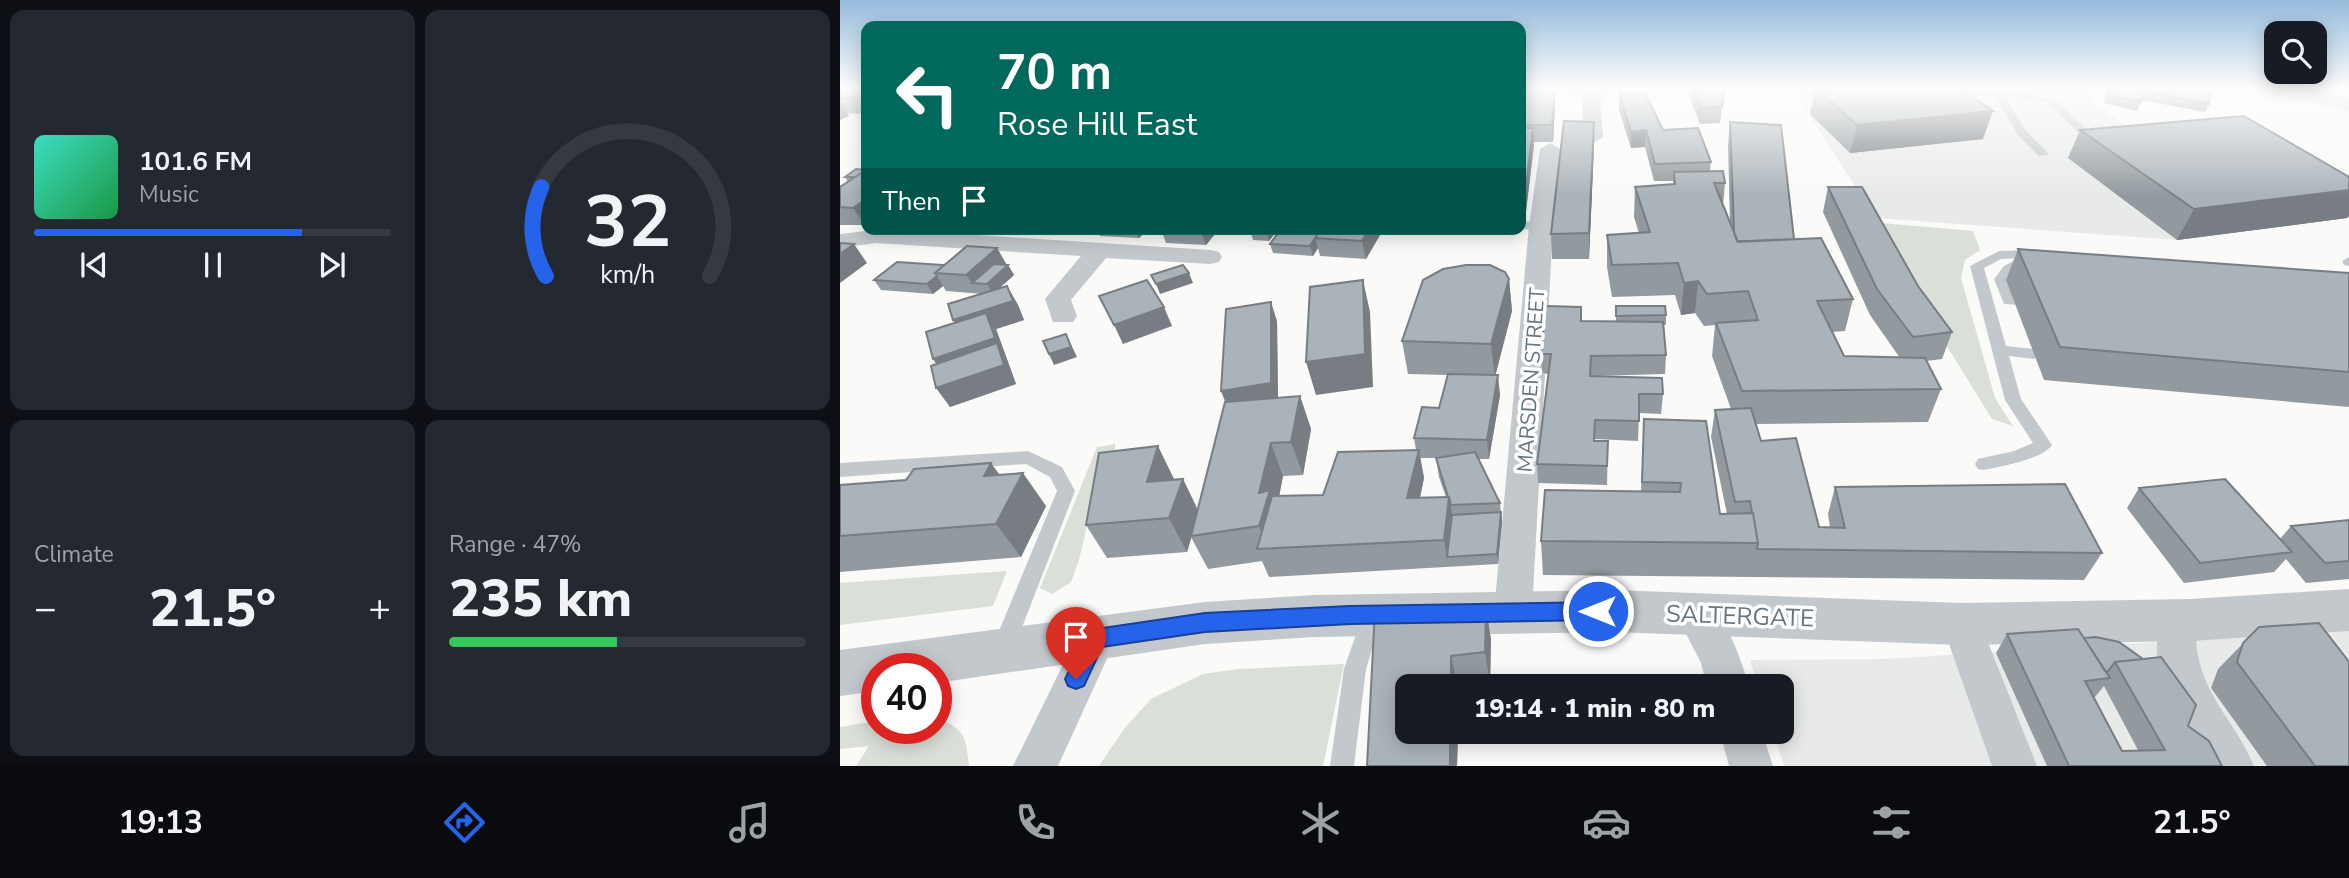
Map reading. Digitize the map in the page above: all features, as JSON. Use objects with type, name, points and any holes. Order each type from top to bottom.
[{"type":"street","points":[[1592,125],[1593,137]]},
{"type":"street","name":"MARSDEN STREET","points":[[1513,612],[1531,225],[1550,149]]},
{"type":"street","points":[[840,241],[870,235]]},
{"type":"street","points":[[909,235],[1210,257]]},
{"type":"street","points":[[1063,316],[1058,299],[1100,248]]},
{"type":"street","name":"SALTERGATE","points":[[840,673],[1205,623],[1373,615],[1513,612],[1695,614],[1962,624],[2191,620],[2349,610]]},
{"type":"street","points":[[1695,614],[1720,659],[1724,674]]},
{"type":"street","points":[[2191,620],[2176,637],[2176,663],[2188,694],[2231,766]]},
{"type":"street","points":[[1962,624],[2003,740],[2015,766]]},
{"type":"street","points":[[1035,766],[1096,639]]},
{"type":"street","points":[[1745,744],[1751,766]]},
{"type":"lane","points":[[2017,125],[2043,154]]},
{"type":"lane","points":[[2076,125],[2093,141]]},
{"type":"lane","points":[[1984,464],[2018,456],[2043,445],[2013,400],[1977,266],[1999,255],[2045,255],[2009,269],[2001,279],[2009,301],[2014,302]]},
{"type":"lane","points":[[2000,350],[2034,354]]},
{"type":"lane","points":[[840,470],[1028,457],[1056,472],[1066,491],[1002,651]]},
{"type":"lane","points":[[1342,766],[1355,669],[1373,615]]},
{"type":"shaded area","points":[[1815,125],[2124,125],[2159,150],[2347,218],[2177,240],[1876,218]]},
{"type":"shaded area","points":[[1870,222],[1973,231],[1980,250],[1965,260],[1961,278],[1995,398],[2013,426],[1992,419]]},
{"type":"shaded area","points":[[1115,444],[1116,462],[1100,470],[1079,560],[1071,582],[1052,594],[1040,588],[1097,447]]},
{"type":"shaded area","points":[[1007,571],[993,606],[840,625],[840,583]]},
{"type":"shaded area","points":[[2349,630],[2349,766],[1784,766],[1777,744],[1794,744],[1794,674],[1754,674],[1750,660],[1885,659]]},
{"type":"shaded area","points":[[1344,664],[1323,766],[1099,766],[1124,729],[1151,699],[1203,674],[1238,669]]},
{"type":"shaded area","points":[[861,724],[861,744],[952,744],[952,725],[965,741],[969,766],[856,766],[869,746],[840,749],[840,727]]},
{"type":"building","points":[[1564,125],[1594,125],[1589,233],[1551,234]]},
{"type":"building","points":[[1629,125],[1660,125],[1663,130],[1698,128],[1711,162],[1655,164],[1646,130],[1631,132]]},
{"type":"building","points":[[1730,125],[1781,125],[1794,239],[1737,241],[1734,232]]},
{"type":"building","points":[[2142,125],[2259,125],[2349,177],[2349,190],[2194,209],[2080,130]]},
{"type":"building","points":[[1526,128],[1533,128],[1526,185]]},
{"type":"building","points":[[856,169],[861,170],[861,173],[855,177],[845,177]]},
{"type":"building","points":[[1723,171],[1725,183],[1714,183],[1738,242],[1821,238],[1853,299],[1817,301],[1844,356],[1925,358],[1941,389],[1742,391],[1716,323],[1758,320],[1748,291],[1707,294],[1698,281],[1684,283],[1678,263],[1612,265],[1607,235],[1650,232],[1635,187],[1675,184],[1674,172]]},
{"type":"building","points":[[861,173],[861,202],[853,208],[840,207],[840,187]]},
{"type":"building","points":[[1828,187],[1862,187],[1918,286],[1952,332],[1913,337],[1877,289]]},
{"type":"building","points":[[1277,235],[1317,235],[1310,246],[1270,244]]},
{"type":"building","points":[[1317,235],[1366,235],[1362,241],[1315,238]]},
{"type":"building","points":[[840,243],[854,244],[840,254]]},
{"type":"building","points":[[967,246],[997,248],[966,275],[935,273]]},
{"type":"building","points":[[2018,249],[2349,273],[2349,372],[2060,347]]},
{"type":"building","points":[[897,262],[944,265],[935,273],[937,276],[927,284],[874,280]]},
{"type":"building","points":[[994,264],[1008,265],[987,284],[972,283]]},
{"type":"building","points":[[1183,265],[1189,273],[1156,284],[1151,275]]},
{"type":"building","points":[[1490,265],[1505,272],[1509,279],[1491,344],[1402,341],[1423,280],[1443,269]]},
{"type":"building","points":[[1147,280],[1164,307],[1114,325],[1099,296]]},
{"type":"building","points":[[1363,280],[1365,354],[1306,362],[1310,287]]},
{"type":"building","points":[[1007,286],[1013,301],[953,320],[948,304]]},
{"type":"building","points":[[1271,302],[1271,383],[1221,391],[1226,309]]},
{"type":"building","points":[[1545,306],[1581,307],[1581,321],[1663,322],[1666,355],[1591,356],[1590,376],[1662,378],[1663,394],[1639,394],[1639,421],[1595,420],[1594,441],[1608,441],[1607,466],[1537,464],[1551,354],[1541,354]]},
{"type":"building","points":[[1616,306],[1665,306],[1666,315],[1616,316]]},
{"type":"building","points":[[986,313],[995,338],[933,359],[926,332]]},
{"type":"building","points":[[1066,334],[1071,347],[1049,354],[1043,341]]},
{"type":"building","points":[[997,343],[1004,365],[936,388],[931,366]]},
{"type":"building","points":[[1448,374],[1498,375],[1487,440],[1414,438],[1422,407],[1439,408]]},
{"type":"building","points":[[1300,396],[1291,442],[1271,443],[1259,493],[1270,490],[1259,526],[1191,536],[1225,402]]},
{"type":"building","points":[[1751,408],[1761,441],[1796,438],[1819,527],[1845,528],[1835,487],[2065,484],[2102,553],[1757,549],[1750,501],[1735,502],[1715,410]]},
{"type":"building","points":[[1644,419],[1706,421],[1720,514],[1753,513],[1758,543],[1541,541],[1545,490],[1680,492],[1681,483],[1642,482]]},
{"type":"building","points":[[1158,446],[1147,482],[1183,479],[1169,518],[1086,525],[1099,453]]},
{"type":"building","points":[[1419,450],[1407,498],[1449,497],[1444,540],[1257,549],[1272,496],[1323,495],[1338,452]]},
{"type":"building","points":[[1475,452],[1500,503],[1451,505],[1436,458]]},
{"type":"building","points":[[991,463],[984,476],[1023,473],[996,524],[840,536],[840,485],[906,480],[914,469]]},
{"type":"building","points":[[2225,479],[2292,552],[2200,563],[2139,488]]},
{"type":"building","points":[[1501,512],[1497,554],[1447,557],[1452,515]]},
{"type":"building","points":[[2349,520],[2349,561],[2325,563],[2291,526]]},
{"type":"building","points":[[1486,608],[1485,652],[1451,656],[1451,674],[1395,674],[1395,744],[1450,744],[1450,766],[1367,766],[1375,610]]},
{"type":"building","points":[[2319,623],[2349,662],[2349,766],[2315,766],[2237,662],[2243,643],[2259,627]]},
{"type":"building","points":[[2078,629],[2110,678],[2085,681],[2122,751],[2165,750],[2115,662],[2161,657],[2196,705],[2188,726],[2209,741],[2222,766],[2069,766],[2007,634]]},
{"type":"building","points":[[2096,637],[2119,642],[2143,659],[2115,662],[2105,671],[2084,638]]},
{"type":"route","points":[[1076,679],[1096,639],[1205,623],[1315,616],[1598,611]]}]
